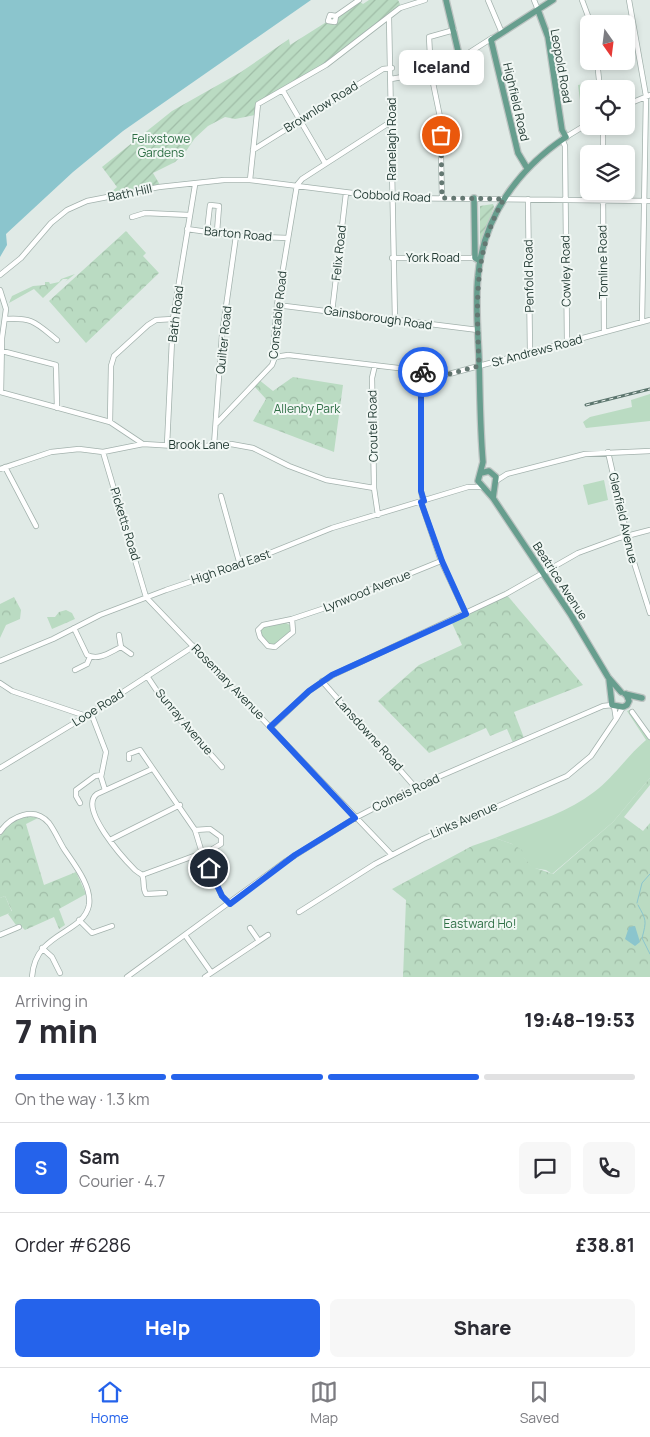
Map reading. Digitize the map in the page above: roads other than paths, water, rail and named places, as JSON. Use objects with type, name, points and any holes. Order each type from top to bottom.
[{"type":"main road","points":[[446,0],[460,59]]},
{"type":"main road","points":[[492,38],[553,0]]},
{"type":"main road","name":"Leopold Road","points":[[538,10],[548,37],[564,138]]},
{"type":"main road","name":"Highfield Road","points":[[492,38],[518,153],[527,168]]},
{"type":"main road","points":[[477,260],[489,229],[504,199],[527,168],[564,138]]},
{"type":"main road","points":[[474,198],[483,462],[479,475]]},
{"type":"main road","points":[[483,462],[491,472],[494,484],[493,498]]},
{"type":"main road","points":[[479,475],[491,472]]},
{"type":"main road","name":"Beatrice Avenue","points":[[479,475],[483,488],[493,498],[608,677],[623,693],[626,704]]},
{"type":"main road","points":[[483,488],[494,484]]},
{"type":"main road","name":"Beatrice Avenue","points":[[608,677],[610,697],[613,705]]},
{"type":"main road","points":[[610,697],[615,692],[650,698]]},
{"type":"main road","points":[[613,705],[626,704],[642,698]]},
{"type":"street","points":[[336,16],[359,0]]},
{"type":"street","points":[[250,180],[259,103],[283,91],[346,52],[402,7],[425,0]]},
{"type":"street","points":[[488,0],[502,33]]},
{"type":"street","name":"Leopold Road","points":[[534,0],[538,10]]},
{"type":"street","points":[[582,0],[588,15]]},
{"type":"street","points":[[629,0],[648,95],[642,322]]},
{"type":"street","name":"Ranelagh Road","points":[[389,18],[392,68],[392,258],[395,320]]},
{"type":"street","points":[[442,198],[440,117],[431,73],[429,36],[454,30]]},
{"type":"street","points":[[391,79],[431,73],[460,59],[492,38]]},
{"type":"street","name":"Brownlow Road","points":[[252,150],[383,69],[392,68]]},
{"type":"street","points":[[283,91],[325,163]]},
{"type":"street","points":[[635,101],[648,95]]},
{"type":"street","points":[[297,185],[302,179],[325,163],[392,122]]},
{"type":"street","points":[[564,138],[580,128]]},
{"type":"street","name":"Leopold Road","points":[[564,138],[565,200]]},
{"type":"street","name":"Cobbold Road","points":[[195,185],[224,180],[250,180],[392,198],[580,200]]},
{"type":"street","name":"Bath Hill","points":[[0,276],[21,258],[51,224],[67,210],[87,201],[159,186],[195,185]]},
{"type":"street","name":"Bath Road","points":[[167,445],[173,320],[195,185]]},
{"type":"street","name":"Constable Road","points":[[217,423],[272,365],[275,357],[273,350],[278,305],[297,185]]},
{"type":"street","name":"Felix Road","points":[[332,312],[346,193]]},
{"type":"street","name":"Penfold Road","points":[[528,199],[530,352]]},
{"type":"street","name":"Cowley Road","points":[[565,200],[567,342]]},
{"type":"street","name":"Cobbold Road","points":[[603,200],[650,201]]},
{"type":"street","name":"Tomline Road","points":[[603,200],[604,332]]},
{"type":"street","points":[[207,231],[210,206],[219,206],[217,232]]},
{"type":"street","points":[[132,216],[145,213],[189,215]]},
{"type":"street","name":"Barton Road","points":[[187,229],[236,236],[288,238]]},
{"type":"street","name":"Quilter Road","points":[[214,444],[222,335],[236,236]]},
{"type":"street","name":"York Road","points":[[392,258],[477,260]]},
{"type":"street","points":[[0,290],[6,302],[1,392],[110,422],[143,444]]},
{"type":"street","name":"Gainsborough Road","points":[[278,305],[478,330]]},
{"type":"street","points":[[5,319],[24,318],[35,322],[57,340]]},
{"type":"street","points":[[110,422],[111,366],[114,356],[156,320],[173,320]]},
{"type":"street","name":"St Andrews Road","points":[[275,357],[288,355],[449,374],[650,320]]},
{"type":"street","points":[[2,351],[56,365],[57,408]]},
{"type":"street","name":"Croutel Road","points":[[374,488],[372,378],[375,365]]},
{"type":"street","points":[[421,372],[422,501],[442,561],[466,614]]},
{"type":"street","name":"Brook Lane","points":[[2,468],[51,452],[79,449],[103,452],[143,444],[192,447],[214,444],[253,448],[310,474],[343,484],[374,488]]},
{"type":"street","points":[[491,472],[507,474],[585,454],[650,451]]},
{"type":"street","name":"Picketts Road","points":[[103,452],[146,597]]},
{"type":"street","name":"Glenfield Avenue","points":[[608,452],[627,535],[650,613]]},
{"type":"street","points":[[2,468],[36,526]]},
{"type":"street","points":[[494,484],[507,474]]},
{"type":"street","name":"High Road East","points":[[468,488],[479,475]]},
{"type":"street","points":[[374,488],[378,515]]},
{"type":"street","name":"High Road East","points":[[0,661],[146,597],[240,565],[332,528],[468,488],[483,488]]},
{"type":"street","points":[[222,496],[240,565]]},
{"type":"street","points":[[270,727],[322,681],[466,614],[578,553],[627,535],[650,530]]},
{"type":"street","name":"Lynwood Avenue","points":[[292,619],[293,632],[275,647],[268,646],[259,636],[258,630],[262,626],[292,619],[343,602],[442,561]]},
{"type":"street","name":"Rosemary Avenue","points":[[146,597],[392,855]]},
{"type":"street","points":[[74,628],[87,655],[90,657]]},
{"type":"street","points":[[119,635],[121,647],[131,654]]},
{"type":"street","name":"Looe Road","points":[[0,768],[91,713],[194,646]]},
{"type":"street","points":[[90,657],[102,656],[121,647]]},
{"type":"street","points":[[75,670],[87,664],[90,657]]},
{"type":"street","name":"Sunray Avenue","points":[[147,676],[165,703],[222,767]]},
{"type":"street","name":"Lansdowne Road","points":[[322,681],[415,787]]},
{"type":"street","points":[[0,683],[12,691],[86,716]]},
{"type":"street","name":"Colneis Road","points":[[603,706],[610,697]]},
{"type":"street","points":[[626,704],[650,737]]},
{"type":"street","name":"Links Avenue","points":[[298,912],[392,855],[462,820],[544,788],[567,776],[591,756],[626,704]]},
{"type":"street","points":[[613,705],[617,712],[616,719]]},
{"type":"street","name":"Colneis Road","points":[[127,977],[295,855],[355,818],[415,787],[603,706],[613,705]]},
{"type":"street","points":[[91,713],[106,750],[101,775],[105,790]]},
{"type":"street","points":[[129,759],[131,753],[141,751],[152,769],[180,805],[195,830],[202,854],[222,896],[230,904]]},
{"type":"street","points":[[152,769],[94,796],[91,805],[110,840],[142,875],[146,894],[164,893]]},
{"type":"street","points":[[80,803],[76,796],[76,790],[95,776],[101,775]]},
{"type":"street","points":[[110,840],[180,805]]},
{"type":"street","points":[[0,832],[10,821],[24,815],[36,814],[47,822],[78,872],[87,893],[89,904],[79,920],[42,948],[34,962],[32,977]]},
{"type":"street","points":[[195,830],[210,829],[221,837],[221,844],[211,850]]},
{"type":"street","points":[[142,875],[202,854]]},
{"type":"street","points":[[79,920],[92,933],[112,926]]},
{"type":"street","points":[[0,935],[18,927]]},
{"type":"street","points":[[250,928],[259,941]]},
{"type":"street","points":[[185,935],[211,972]]},
{"type":"street","points":[[205,977],[268,935]]},
{"type":"street","points":[[42,948],[52,957],[60,973]]},
{"type":"water","points":[[0,0],[311,0],[123,131],[73,172],[6,234],[7,245],[0,257]]},
{"type":"water","points":[[635,926],[640,942],[635,946],[625,939],[629,927]]},
{"type":"waterway","points":[[637,903],[642,883],[650,874]]},
{"type":"waterway","points":[[638,905],[645,920],[642,938],[650,954]]},
{"type":"railway","points":[[586,405],[650,389]]},
{"type":"place","name":"Iceland","points":[[441,135]]},
{"type":"park label","name":"Felixstowe Gardens","points":[[161,146]]},
{"type":"park label","name":"Allenby Park","points":[[307,409]]},
{"type":"park label","name":"Eastward Ho!","points":[[480,924]]}]
